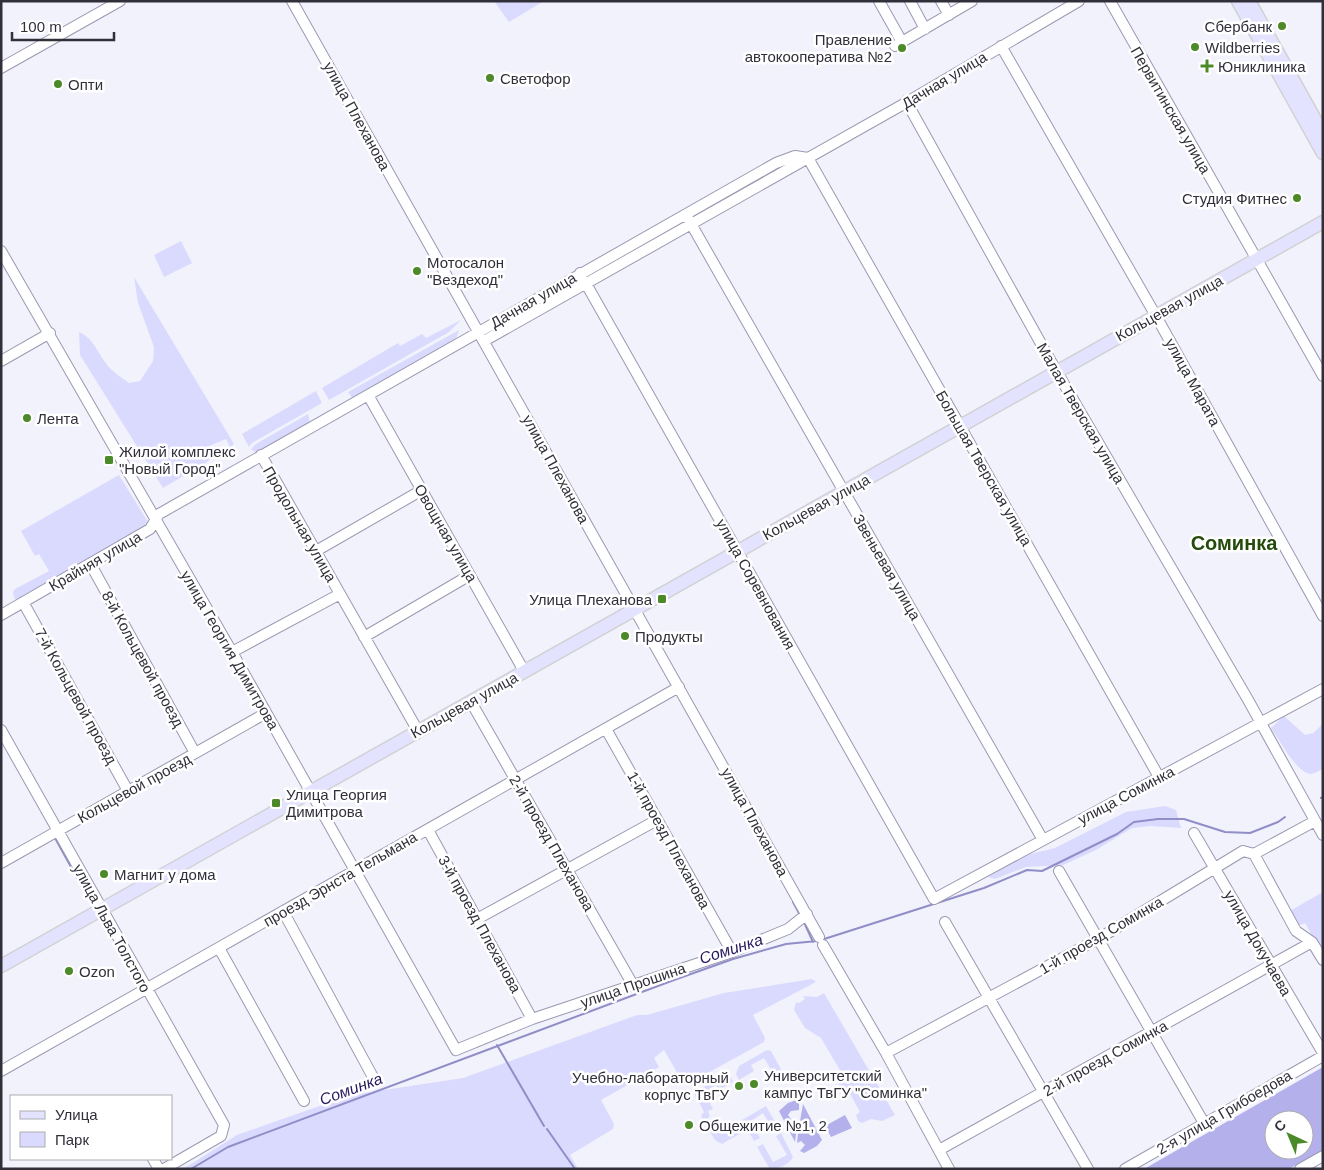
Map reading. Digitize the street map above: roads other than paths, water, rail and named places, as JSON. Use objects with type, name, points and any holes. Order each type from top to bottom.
[{"type":"main road","points":[[1238,1],[1323,153]]},
{"type":"main road","points":[[1249,1],[1323,134]]},
{"type":"main road","name":"Кольцевая улица","points":[[1,966],[1323,222]]},
{"type":"street","points":[[1,68],[120,1]]},
{"type":"street","name":"улица Плеханова","points":[[292,1],[821,941],[886,1053],[949,1169]]},
{"type":"street","points":[[879,1],[898,44],[972,1]]},
{"type":"street","points":[[910,1],[925,29]]},
{"type":"street","points":[[941,1],[949,15]]},
{"type":"street","name":"Дачная улица","points":[[261,455],[580,273],[808,158],[1079,1]]},
{"type":"street","name":"Первитинская улица","points":[[1110,1],[1323,376]]},
{"type":"street","name":"улица Марата","points":[[1001,46],[1156,316],[1323,616]]},
{"type":"street","name":"Малая Тверская улица","points":[[906,101],[1056,371],[1323,835]]},
{"type":"street","name":"Большая Тверская улица","points":[[808,158],[1159,777]]},
{"type":"street","name":"Дачная улица","points":[[484,341],[586,284],[688,220]]},
{"type":"street","name":"Звеньевая улица","points":[[688,220],[1043,840]]},
{"type":"street","name":"улица Георгия Димитрова","points":[[1,251],[50,333],[155,522],[232,652],[456,1050]]},
{"type":"street","name":"улица Соревнования","points":[[580,273],[932,895]]},
{"type":"street","points":[[1,361],[50,333]]},
{"type":"street","name":"Овощная улица","points":[[368,395],[524,671]]},
{"type":"street","name":"Крайняя улица","points":[[1,615],[91,565],[150,529],[160,514],[261,455]]},
{"type":"street","name":"Продольная улица","points":[[261,455],[418,731]]},
{"type":"street","points":[[316,551],[422,490]]},
{"type":"street","name":"8-й Кольцевой проезд","points":[[91,565],[195,753]]},
{"type":"street","points":[[364,637],[470,576]]},
{"type":"street","name":"Продольная улица","points":[[232,652],[340,594]]},
{"type":"street","name":"7-й Кольцевой проезд","points":[[23,602],[128,791]]},
{"type":"street","name":"проезд Эрнста Тельмана","points":[[1,1071],[679,688]]},
{"type":"street","name":"улица Соминка","points":[[932,895],[934,900],[1323,689]]},
{"type":"street","name":"2-й проезд Плеханова","points":[[471,702],[633,984]]},
{"type":"street","name":"Кольцевой проезд","points":[[1,863],[266,713]]},
{"type":"street","name":"1-й проезд Плеханова","points":[[606,729],[732,952]]},
{"type":"street","name":"улица Льва Толстого","points":[[1,730],[224,1125],[221,1136],[164,1169]]},
{"type":"street","points":[[477,920],[658,820]]},
{"type":"street","name":"1-й проезд Соминка","points":[[886,1053],[1098,939],[1244,851],[1254,854],[1315,821]]},
{"type":"street","name":"3-й проезд Плеханова","points":[[428,830],[532,1019]]},
{"type":"street","name":"улица Докучаева","points":[[1194,833],[1323,1055]]},
{"type":"street","points":[[1254,854],[1296,931],[1312,942],[1323,960]]},
{"type":"street","points":[[1059,871],[1204,1123]]},
{"type":"street","points":[[283,911],[374,1079]]},
{"type":"street","name":"улица Прошина","points":[[456,1050],[532,1019],[732,952],[788,929],[807,914]]},
{"type":"street","points":[[945,922],[1088,1169]]},
{"type":"street","name":"2-й проезд Соминка","points":[[939,1150],[1312,942]]},
{"type":"street","points":[[219,948],[304,1101]]},
{"type":"street","name":"2-я улица Грибоедова","points":[[1125,1169],[1323,1055]]},
{"type":"street","points":[[1300,1169],[1323,1156]]},
{"type":"waterway","name":"Соминка","points":[[821,940],[984,888],[1027,870],[1042,871],[1117,834],[1134,822],[1158,819],[1184,819],[1225,832],[1250,833],[1278,822],[1285,817]]},
{"type":"waterway","points":[[55,838],[91,903]]},
{"type":"waterway","points":[[793,902],[800,915]]},
{"type":"waterway","points":[[803,920],[813,942]]},
{"type":"waterway","name":"Соминка","points":[[191,1169],[228,1147],[674,980],[733,959],[786,944],[817,941]]},
{"type":"waterway","points":[[497,1045],[544,1126]]},
{"type":"waterway","points":[[547,1129],[575,1169]]},
{"type":"place","name":"Сбербанк","points":[[1282,26]]},
{"type":"place","name":"Wildberries","points":[[1195,47]]},
{"type":"place","name":"Правление автокооператива №2","points":[[902,48]]},
{"type":"place","name":"Юниклиника","points":[[1207,66]]},
{"type":"place","name":"Светофор","points":[[490,78]]},
{"type":"place","name":"Опти","points":[[58,84]]},
{"type":"place","name":"Студия Фитнес","points":[[1297,198]]},
{"type":"place","name":"Мотосалон \"Вездеход\"","points":[[417,271]]},
{"type":"place","name":"Лента","points":[[27,418]]},
{"type":"place","name":"Жилой комплекс \"Новый Город\"","points":[[109,460]]},
{"type":"place","name":"Улица Плеханова","points":[[662,599]]},
{"type":"place","name":"Продукты","points":[[625,636]]},
{"type":"place","name":"Улица Георгия Димитрова","points":[[276,803]]},
{"type":"place","name":"Магнит у дома","points":[[104,874]]},
{"type":"place","name":"Ozon","points":[[69,971]]},
{"type":"place","name":"Университетский кампус ТвГУ \"Соминка\"","points":[[754,1084]]},
{"type":"place","name":"Учебно-лабораторный корпус ТвГУ","points":[[739,1086]]},
{"type":"place","name":"Общежитие №1, 2","points":[[689,1125]]},
{"type":"district","name":"Соминка","points":[[1234,543]]}]
